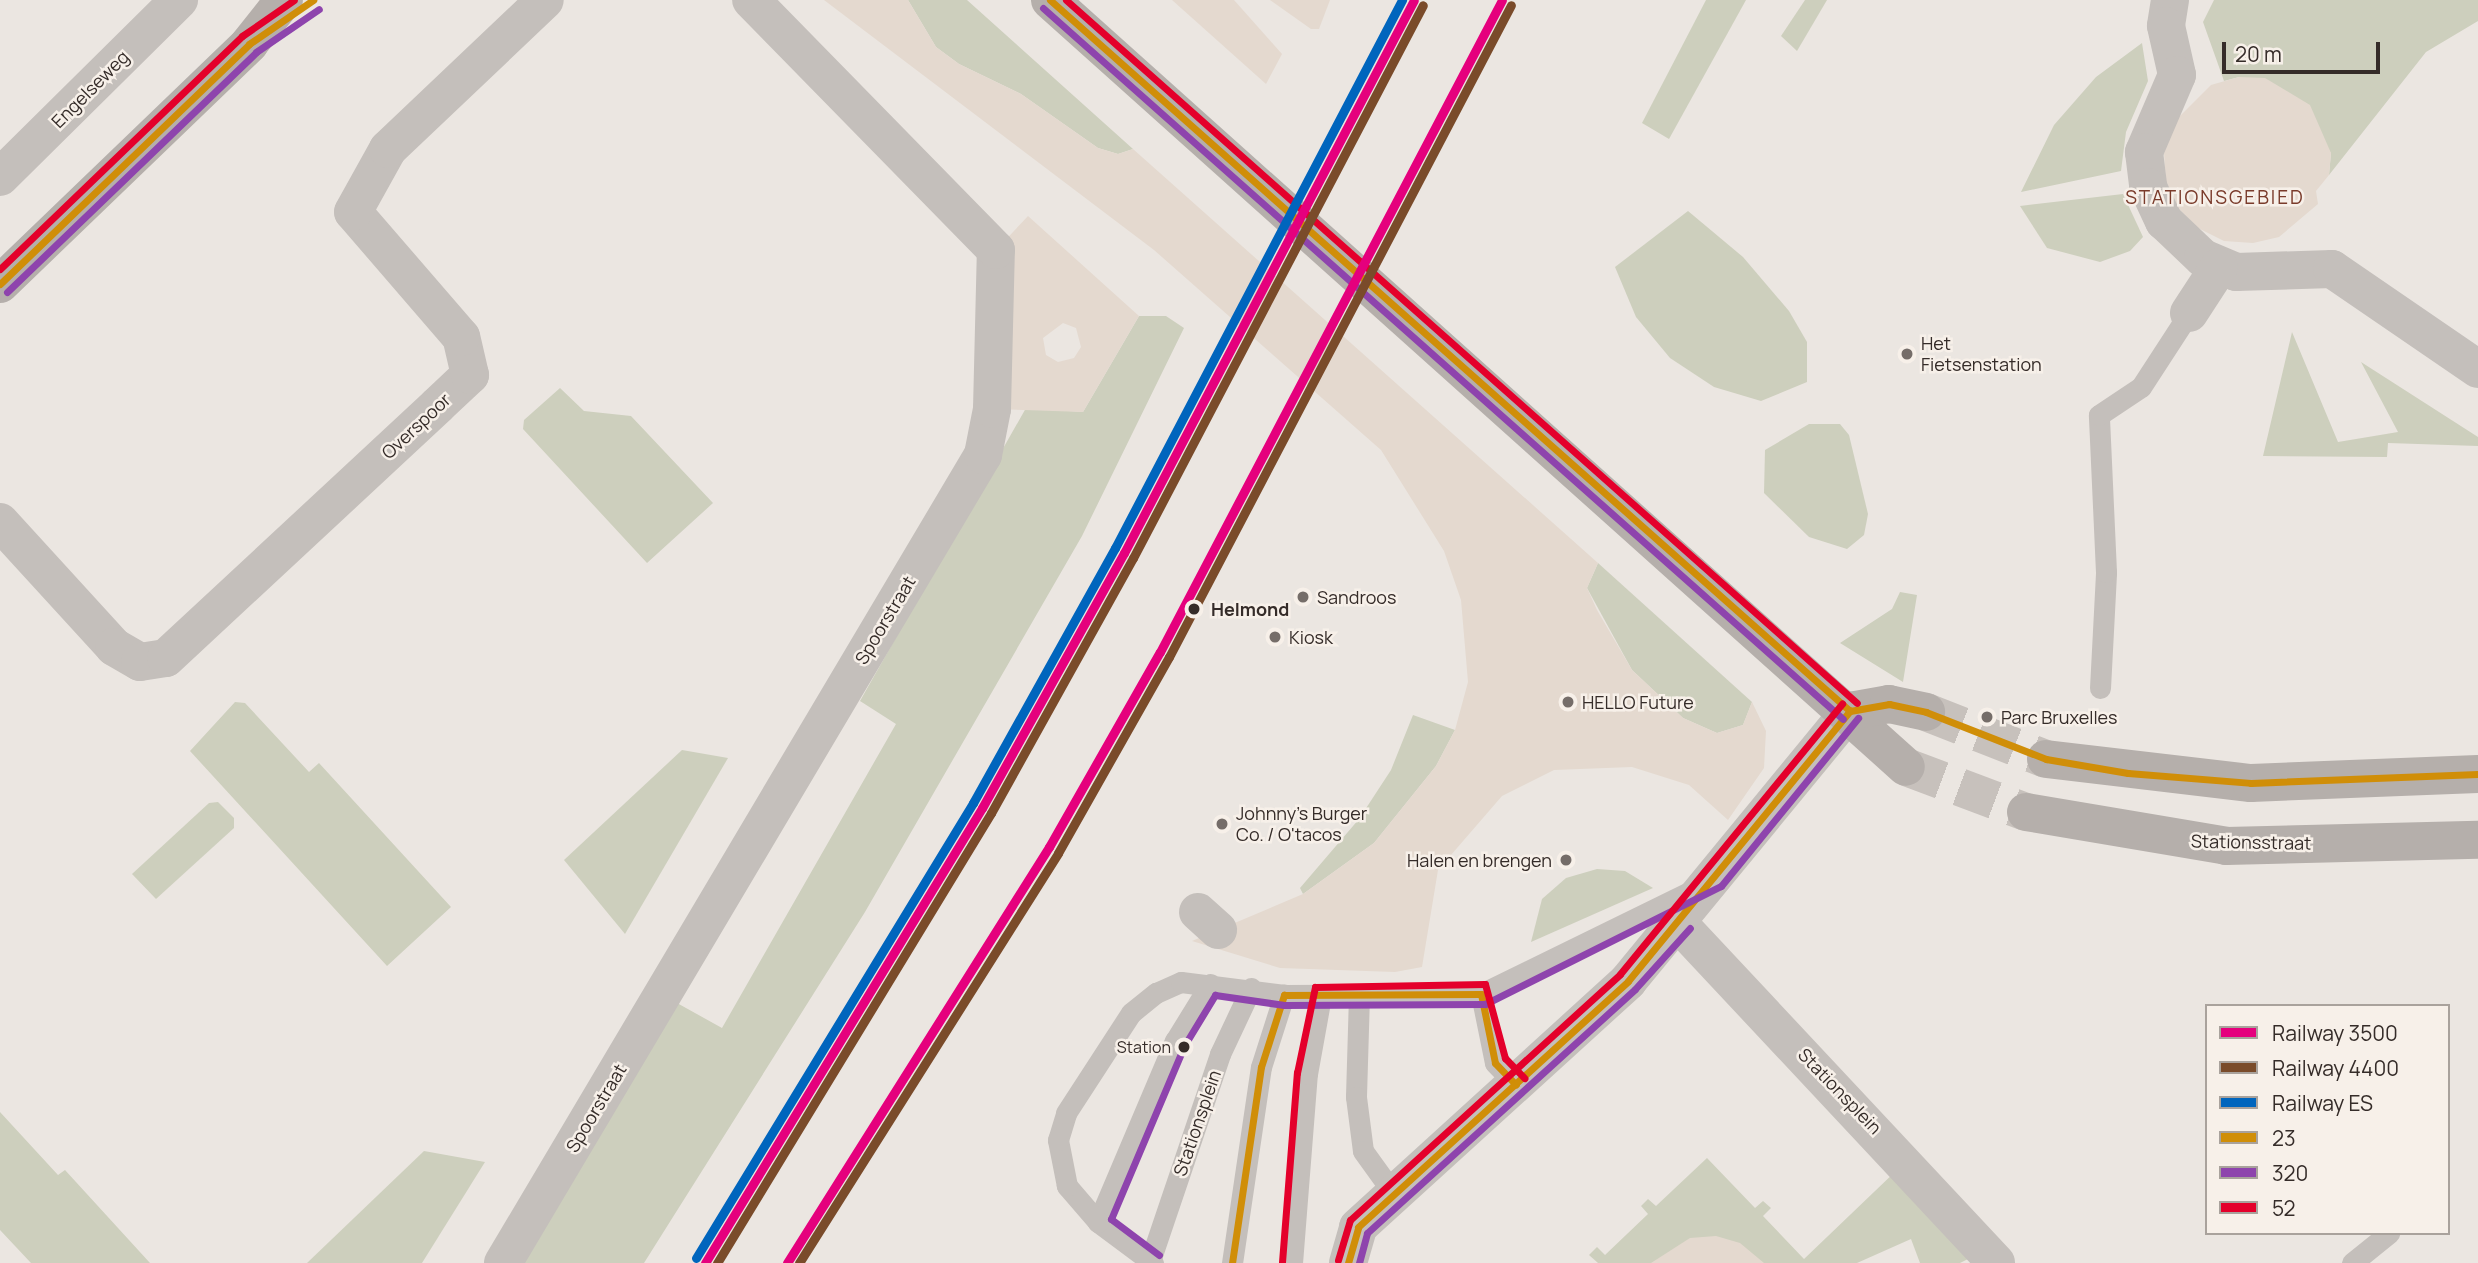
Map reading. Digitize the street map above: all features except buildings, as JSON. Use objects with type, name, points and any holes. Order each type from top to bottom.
[{"type":"street","name":"Engelseweg","points":[[0,177],[179,0]]},
{"type":"street","points":[[0,284],[249,44],[284,0]]},
{"type":"street","points":[[249,44],[313,0]]},
{"type":"street","name":"Overspoor","points":[[0,522],[114,647],[140,662],[166,658],[439,405],[470,375],[461,337],[353,212],[388,149],[545,0]]},
{"type":"street","name":"Spoorstraat","points":[[503,1263],[985,444],[996,250],[751,0]]},
{"type":"street","points":[[1050,0],[1850,711],[1861,732],[1906,766]]},
{"type":"street","points":[[2170,0],[2166,26],[2176,75],[2149,132],[2146,176],[2165,221],[2219,267],[2250,274],[2332,269],[2478,369]]},
{"type":"street","points":[[2189,313],[2219,267]]},
{"type":"street","points":[[1850,711],[1889,704],[1926,712]]},
{"type":"street","name":"Stationsplein","points":[[1348,1263],[1358,1227],[1628,981],[1679,924],[1850,711]]},
{"type":"street","points":[[2046,759],[2251,783],[2478,774]]},
{"type":"street","name":"Stationsstraat","points":[[2026,812],[2226,846],[2478,840]]},
{"type":"street","name":"Stationsplein","points":[[1679,924],[1874,1126],[1996,1263]]},
{"type":"lane","points":[[2100,688],[2106,572],[2099,415],[2141,387],[2189,313]]},
{"type":"lane","name":"Stationsplein","points":[[1251,988],[1220,1055],[1152,1262],[1098,1222],[1058,1164],[1066,1113],[1131,1013],[1167,986],[1210,984],[1251,988],[1284,995],[1321,996],[1481,994],[1714,878]]},
{"type":"lane","points":[[1098,1222],[1175,1041],[1210,984]]},
{"type":"lane","points":[[1481,994],[1495,1063],[1516,1085]]},
{"type":"lane","points":[[1232,1263],[1261,1067],[1284,995]]},
{"type":"lane","points":[[1359,995],[1356,1097],[1363,1151],[1394,1194]]},
{"type":"lane","points":[[1292,1263],[1307,1073],[1321,996]]},
{"type":"lane","points":[[2352,1263],[2387,1235]]},
{"type":"green space","points":[[908,0],[967,0],[1133,149],[1118,154],[1098,148],[1021,94],[959,64],[936,47]]},
{"type":"green space","points":[[1706,0],[1746,0],[1669,139],[1642,123]]},
{"type":"green space","points":[[1805,0],[1827,0],[1797,51],[1781,36]]},
{"type":"green space","points":[[2214,0],[2478,0],[2478,21],[2426,52],[2329,175],[2331,153],[2239,77],[2224,81],[2203,22]]},
{"type":"green space","points":[[2142,43],[2148,81],[2126,132],[2121,171],[2021,192],[2054,125],[2096,77]]},
{"type":"green space","points":[[2123,194],[2143,237],[2130,251],[2100,262],[2047,248],[2020,206]]},
{"type":"green space","points":[[1688,211],[1743,257],[1789,311],[1807,342],[1807,382],[1761,401],[1714,387],[1670,358],[1636,317],[1615,267]]},
{"type":"green space","points":[[1139,316],[1166,316],[1184,328],[1082,536],[865,912],[644,1263],[520,1263],[677,1003],[722,1028],[896,724],[860,701],[1026,408],[1083,412]]},
{"type":"green space","points":[[2292,332],[2338,442],[2398,432],[2361,362],[2478,437],[2478,446],[2388,443],[2387,457],[2263,456]]},
{"type":"green space","points":[[560,388],[584,411],[631,416],[713,503],[647,563],[523,429],[524,420]]},
{"type":"green space","points":[[1809,424],[1840,424],[1849,435],[1868,514],[1864,535],[1847,549],[1809,537],[1764,493],[1765,450]]},
{"type":"green space","points":[[1598,563],[1752,702],[1743,725],[1717,733],[1683,718],[1632,670],[1587,588]]},
{"type":"green space","points":[[1900,592],[1917,595],[1903,682],[1840,643],[1892,609]]},
{"type":"green space","points":[[235,702],[245,703],[309,772],[319,763],[451,907],[387,966],[190,751]]},
{"type":"green space","points":[[1413,715],[1455,730],[1436,766],[1374,843],[1303,894],[1300,888],[1359,819],[1391,770]]},
{"type":"green space","points":[[682,750],[728,758],[625,934],[564,860]]},
{"type":"green space","points":[[218,802],[234,818],[234,828],[156,899],[132,874],[209,803]]},
{"type":"green space","points":[[1597,869],[1625,871],[1653,888],[1531,942],[1542,899],[1566,878]]},
{"type":"green space","points":[[0,1112],[58,1175],[65,1170],[150,1263],[31,1263],[0,1230]]},
{"type":"green space","points":[[424,1151],[485,1162],[422,1263],[307,1263]]},
{"type":"green space","points":[[1707,1158],[1755,1208],[1763,1201],[1771,1208],[1763,1216],[1804,1259],[1898,1169],[1976,1255],[1960,1263],[1920,1263],[1911,1239],[1857,1263],[1598,1263],[1589,1255],[1597,1247],[1605,1255],[1648,1214],[1641,1206],[1648,1199],[1656,1206]]},
{"type":"shaded area","points":[[824,0],[908,0],[936,47],[959,64],[1021,94],[1098,148],[1118,154],[1133,149],[1598,563],[1587,588],[1597,610],[1632,670],[1683,718],[1717,733],[1743,725],[1752,702],[1766,731],[1764,768],[1728,820],[1689,785],[1632,767],[1554,770],[1502,796],[1438,870],[1422,967],[1395,972],[1280,968],[1192,941],[1303,894],[1374,843],[1436,766],[1455,730],[1468,682],[1461,600],[1444,551],[1381,450],[1154,250]]},
{"type":"shaded area","points":[[1172,0],[1234,0],[1282,54],[1266,84]]},
{"type":"shaded area","points":[[1270,0],[1330,0],[1319,29],[1311,29]]},
{"type":"shaded area","points":[[2239,77],[2265,78],[2310,105],[2331,153],[2329,175],[2316,191],[2318,204],[2279,237],[2253,243],[2224,241],[2198,228],[2178,208],[2166,181],[2164,153],[2171,125],[2211,85]]},
{"type":"shaded area","points":[[1028,216],[1139,316],[1083,412],[992,409],[996,250]],"holes":[[[1063,323],[1076,328],[1081,347],[1074,358],[1058,362],[1046,355],[1043,338]]]},
{"type":"shaded area","points":[[1716,1236],[1740,1243],[1764,1263],[1651,1263],[1690,1238]]},
{"type":"tunnel","points":[[1926,712],[2046,759]]},
{"type":"tunnel","points":[[1906,767],[2026,812]]},
{"type":"rail line","name":"ES","points":[[696,1258],[973,803],[1115,548],[1402,0]]},
{"type":"rail line","name":"3500","points":[[705,1263],[982,808],[1124,553],[1414,0]]},
{"type":"rail line","name":"3500","points":[[787,1263],[1049,847],[1160,652],[1502,0]]},
{"type":"rail line","name":"4400","points":[[717,1263],[991,813],[1133,558],[1423,5]]},
{"type":"rail line","name":"4400","points":[[799,1263],[1058,853],[1169,657],[1511,5]]},
{"type":"transit line","name":"52","points":[[0,269],[242,36],[294,0]]},
{"type":"transit line","name":"23","points":[[0,284],[249,44],[313,0]]},
{"type":"transit line","name":"23","points":[[1050,0],[1850,711],[1889,704],[1926,712],[2046,759],[2128,773],[2251,783],[2478,774]]},
{"type":"transit line","name":"52","points":[[1066,0],[1857,703]]},
{"type":"transit line","name":"320","points":[[1043,8],[1843,719]]},
{"type":"transit line","name":"320","points":[[7,292],[256,52],[319,9]]},
{"type":"transit line","name":"52","points":[[1338,1260],[1350,1220],[1620,974],[1842,704]]},
{"type":"transit line","name":"23","points":[[1348,1263],[1358,1227],[1628,981],[1850,711]]},
{"type":"transit line","name":"320","points":[[1159,1255],[1111,1219],[1184,1046],[1215,995],[1284,1005],[1485,1004],[1721,886],[1858,718]]},
{"type":"transit line","name":"320","points":[[1359,1263],[1367,1233],[1635,989],[1690,928]]},
{"type":"transit line","name":"52","points":[[1282,1262],[1297,1073],[1315,987],[1485,984],[1505,1058],[1524,1078]]},
{"type":"transit line","name":"23","points":[[1232,1263],[1261,1067],[1284,995],[1481,994],[1495,1063],[1516,1085]]},
{"type":"place","name":"Het Fietsenstation","points":[[1907,354]]},
{"type":"place","name":"Sandroos","points":[[1303,597]]},
{"type":"place","name":"Helmond","points":[[1194,609]]},
{"type":"place","name":"Kiosk","points":[[1275,637]]},
{"type":"place","name":"HELLO Future","points":[[1568,702]]},
{"type":"place","name":"Parc Bruxelles","points":[[1987,717]]},
{"type":"place","name":"Johnny's Burger Co. / O'tacos","points":[[1222,824]]},
{"type":"place","name":"Halen en brengen","points":[[1566,860]]},
{"type":"place","name":"Station","points":[[1184,1047]]},
{"type":"district","name":"STATIONSGEBIED","points":[[2215,198]]}]
